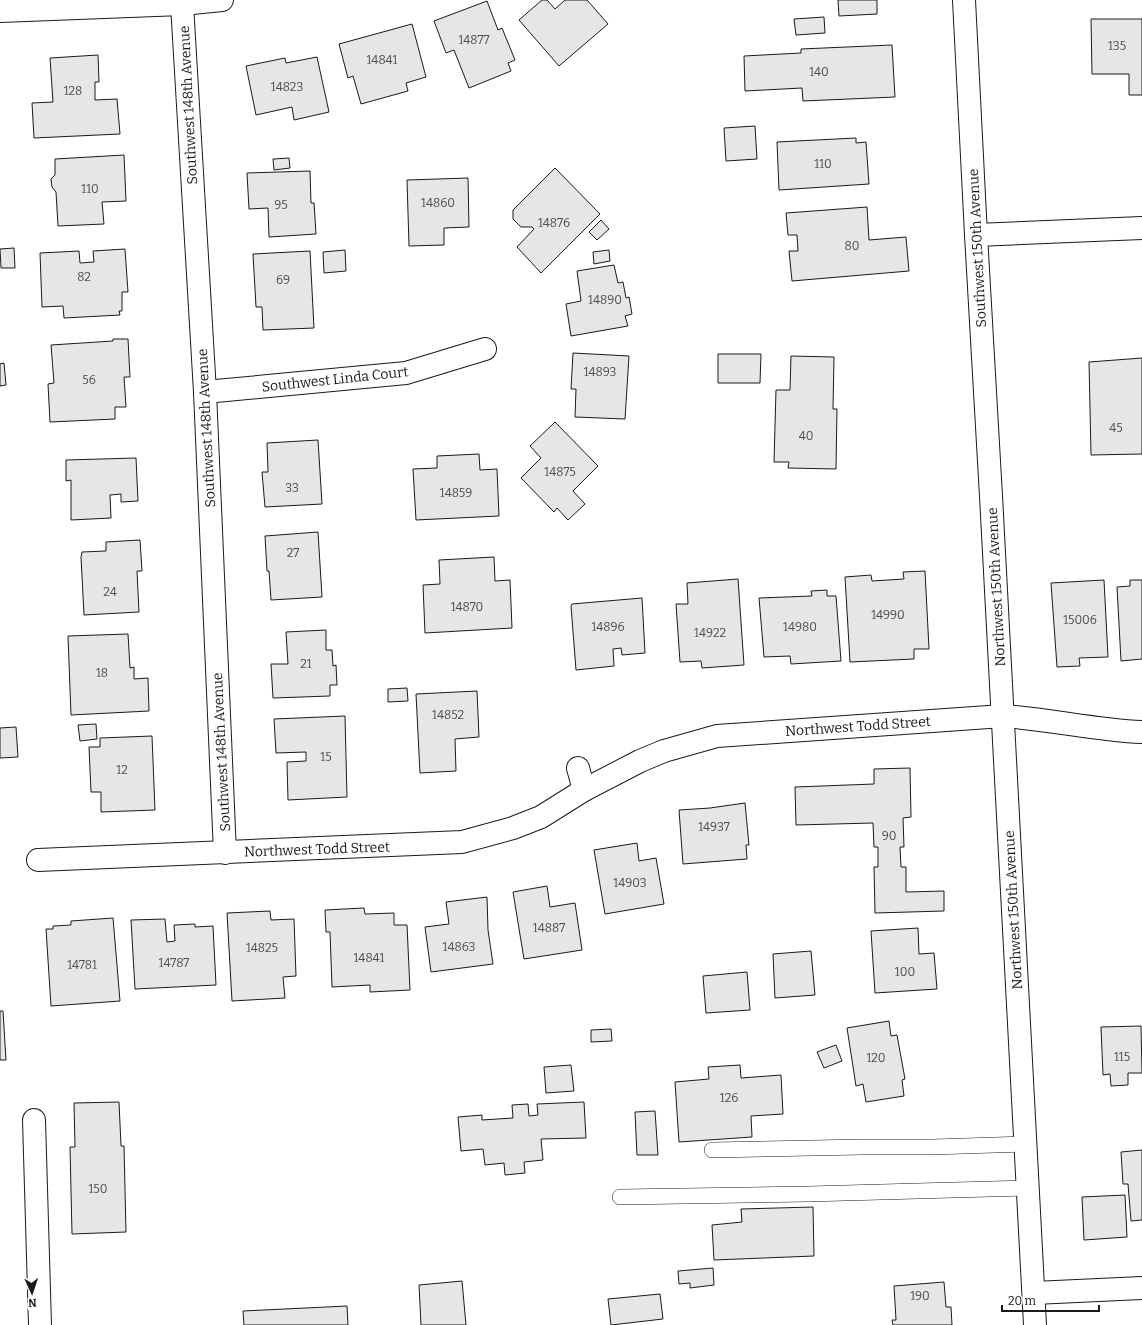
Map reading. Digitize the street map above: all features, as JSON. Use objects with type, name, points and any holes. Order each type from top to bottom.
[{"type":"street","points":[[0,11],[182,4],[222,0]]},
{"type":"street","name":"Southwest 150th Avenue","points":[[964,0],[976,235],[992,496]]},
{"type":"street","name":"Southwest 148th Avenue","points":[[182,4],[205,392],[225,853]]},
{"type":"street","points":[[976,235],[1142,228]]},
{"type":"street","name":"Southwest Linda Court","points":[[205,392],[406,373],[485,350]]},
{"type":"street","name":"Northwest 150th Avenue","points":[[992,496],[1036,1325]]},
{"type":"street","name":"Northwest Todd Street","points":[[38,860],[462,842],[513,828],[534,820],[584,790],[640,761],[664,751],[717,736],[1003,716],[1031,718],[1120,731],[1142,732]]},
{"type":"street","points":[[578,768],[584,790]]},
{"type":"street","points":[[34,1120],[40,1325]]},
{"type":"street","points":[[1034,1293],[1142,1288]]},
{"type":"lane","points":[[712,1150],[933,1147],[1026,1144]]},
{"type":"lane","points":[[620,1197],[1028,1188]]},
{"type":"building","points":[[542,0],[547,0],[555,9],[565,0],[587,0],[608,24],[559,66],[519,20]]},
{"type":"building","points":[[838,0],[877,0],[877,14],[839,16]]},
{"type":"building","points":[[487,1],[498,30],[502,28],[515,60],[508,63],[511,71],[469,88],[454,50],[446,53],[434,21]]},
{"type":"building","points":[[824,17],[825,33],[796,35],[794,19]]},
{"type":"building","points":[[1091,19],[1142,19],[1142,95],[1129,95],[1129,74],[1092,74]]},
{"type":"building","points":[[412,24],[426,77],[406,83],[408,91],[361,104],[353,76],[348,78],[339,44]]},
{"type":"building","points":[[892,45],[895,97],[803,101],[802,88],[745,91],[744,56],[801,53],[801,49]]},
{"type":"building","points":[[98,55],[99,82],[95,82],[95,100],[117,99],[120,134],[34,138],[32,103],[53,102],[50,58]]},
{"type":"building","points":[[317,57],[329,112],[294,120],[292,107],[256,115],[246,66],[285,58],[286,63]]},
{"type":"building","points":[[755,126],[757,159],[726,161],[724,128]]},
{"type":"building","points":[[856,138],[856,143],[866,142],[869,184],[779,190],[777,142]]},
{"type":"building","points":[[124,155],[126,201],[102,202],[104,224],[58,226],[56,192],[52,187],[51,179],[55,175],[55,159]]},
{"type":"building","points":[[289,158],[290,168],[274,170],[273,159]]},
{"type":"building","points":[[555,168],[600,214],[541,273],[517,247],[534,229],[532,227],[521,227],[513,219],[513,210]]},
{"type":"building","points":[[310,171],[311,203],[314,203],[316,234],[269,237],[268,208],[249,209],[247,173]]},
{"type":"building","points":[[468,178],[469,227],[444,228],[444,245],[409,246],[407,180]]},
{"type":"building","points":[[867,207],[869,240],[906,237],[909,271],[792,281],[789,251],[798,251],[797,235],[788,235],[786,213]]},
{"type":"building","points":[[601,220],[609,229],[597,240],[589,232]]},
{"type":"building","points":[[14,248],[15,268],[1,268],[0,249]]},
{"type":"building","points":[[125,249],[128,292],[122,292],[122,311],[119,311],[120,315],[64,318],[63,306],[42,307],[40,253],[79,251],[80,263],[94,262],[93,251]]},
{"type":"building","points":[[345,250],[346,271],[324,273],[323,252]]},
{"type":"building","points":[[609,250],[610,261],[594,264],[593,252]]},
{"type":"building","points":[[310,251],[314,328],[263,330],[262,307],[256,307],[253,254]]},
{"type":"building","points":[[614,265],[618,283],[623,282],[626,298],[629,297],[632,314],[625,316],[628,326],[571,336],[566,304],[581,301],[577,271]]},
{"type":"building","points":[[113,339],[128,339],[130,377],[124,377],[126,407],[115,407],[115,419],[50,422],[48,384],[54,383],[51,345],[113,341]]},
{"type":"building","points":[[573,353],[629,356],[625,419],[575,417],[576,389],[571,389]]},
{"type":"building","points":[[718,354],[761,354],[760,383],[718,383]]},
{"type":"building","points":[[791,356],[834,357],[833,409],[837,409],[836,469],[788,468],[789,462],[774,462],[776,390],[790,390]]},
{"type":"building","points":[[1142,358],[1142,454],[1091,455],[1089,362]]},
{"type":"building","points":[[4,363],[6,385],[0,386],[0,364]]},
{"type":"building","points":[[555,422],[598,466],[573,491],[585,504],[568,520],[557,508],[554,512],[521,478],[541,458],[530,446]]},
{"type":"building","points":[[318,440],[322,504],[265,507],[262,472],[268,472],[267,443]]},
{"type":"building","points":[[479,454],[480,470],[497,469],[499,516],[416,520],[413,469],[437,468],[437,456]]},
{"type":"building","points":[[136,458],[138,501],[121,502],[121,494],[110,495],[111,518],[71,520],[71,480],[66,481],[66,460]]},
{"type":"building","points":[[318,532],[322,597],[271,600],[269,571],[267,571],[265,536]]},
{"type":"building","points":[[140,540],[142,571],[137,571],[139,612],[84,615],[82,552],[106,551],[106,542]]},
{"type":"building","points":[[494,557],[495,581],[510,580],[512,628],[425,633],[423,585],[440,584],[439,560]]},
{"type":"building","points":[[925,571],[929,649],[914,649],[914,659],[850,662],[845,577],[871,575],[872,581],[904,579],[903,572]]},
{"type":"building","points":[[738,579],[744,665],[702,668],[701,661],[680,662],[676,604],[688,604],[687,583]]},
{"type":"building","points":[[1104,580],[1108,657],[1079,658],[1080,666],[1057,667],[1051,583]]},
{"type":"building","points":[[1130,580],[1142,580],[1142,659],[1121,661],[1117,587],[1130,586]]},
{"type":"building","points":[[827,590],[827,596],[836,596],[841,661],[791,664],[790,656],[764,657],[759,598],[812,596],[811,591]]},
{"type":"building","points":[[642,598],[645,653],[622,655],[621,648],[613,649],[614,666],[576,670],[572,604]]},
{"type":"building","points":[[326,630],[326,650],[332,650],[333,666],[336,665],[337,685],[330,685],[330,696],[273,698],[271,664],[288,664],[286,632]]},
{"type":"building","points":[[128,634],[130,668],[134,667],[134,679],[148,678],[149,711],[71,715],[68,636]]},
{"type":"building","points":[[407,688],[408,701],[388,702],[388,689]]},
{"type":"building","points":[[477,691],[479,737],[455,739],[456,771],[420,773],[416,694]]},
{"type":"building","points":[[345,716],[347,797],[288,800],[287,762],[306,761],[306,752],[276,753],[274,719]]},
{"type":"building","points":[[96,724],[97,739],[80,741],[78,725]]},
{"type":"building","points":[[16,727],[18,757],[0,758],[0,728]]},
{"type":"building","points":[[152,736],[155,810],[101,812],[101,792],[91,792],[89,747],[100,747],[100,738]]},
{"type":"building","points":[[910,768],[911,817],[903,818],[904,847],[900,847],[901,867],[906,867],[906,892],[944,891],[944,911],[875,913],[874,867],[878,867],[878,847],[874,847],[873,823],[796,825],[795,787],[874,784],[874,769]]},
{"type":"building","points":[[745,803],[749,845],[746,845],[747,859],[683,864],[679,810],[710,808]]},
{"type":"building","points":[[637,843],[639,861],[656,858],[664,904],[605,914],[594,850]]},
{"type":"building","points":[[547,886],[550,907],[575,903],[582,950],[524,959],[513,892]]},
{"type":"building","points":[[487,897],[488,930],[493,964],[431,972],[425,927],[449,924],[446,902]]},
{"type":"building","points":[[364,908],[365,914],[394,913],[394,925],[407,925],[410,990],[370,992],[370,985],[332,987],[330,932],[326,932],[325,910]]},
{"type":"building","points":[[270,911],[271,920],[294,919],[296,976],[283,977],[285,998],[232,1001],[227,913]]},
{"type":"building","points":[[113,918],[120,1001],[51,1006],[46,929],[53,929],[53,926],[71,925],[71,921]]},
{"type":"building","points":[[165,919],[167,942],[175,941],[174,925],[195,924],[195,927],[213,926],[216,985],[135,989],[131,920]]},
{"type":"building","points":[[918,928],[919,954],[934,953],[937,989],[875,993],[871,931]]},
{"type":"building","points":[[811,951],[815,995],[775,998],[773,954]]},
{"type":"building","points":[[747,972],[750,1010],[706,1013],[703,976]]},
{"type":"building","points":[[0,1011],[3,1011],[6,1060],[0,1060]]},
{"type":"building","points":[[889,1021],[891,1036],[897,1035],[905,1079],[902,1080],[904,1096],[866,1102],[863,1084],[856,1086],[847,1028]]},
{"type":"building","points":[[1141,1026],[1142,1073],[1128,1073],[1128,1085],[1111,1086],[1110,1074],[1103,1075],[1101,1027]]},
{"type":"building","points":[[611,1029],[612,1041],[591,1042],[591,1030]]},
{"type":"building","points":[[836,1045],[842,1061],[824,1068],[817,1052]]},
{"type":"building","points":[[571,1065],[574,1091],[546,1093],[544,1067]]},
{"type":"building","points":[[740,1065],[741,1078],[781,1075],[783,1114],[751,1116],[752,1137],[679,1142],[675,1082],[709,1079],[708,1067]]},
{"type":"building","points":[[119,1102],[121,1146],[124,1146],[126,1232],[72,1234],[70,1147],[75,1147],[74,1103]]},
{"type":"building","points":[[584,1102],[586,1138],[541,1139],[543,1160],[524,1162],[525,1173],[505,1175],[504,1163],[485,1165],[483,1149],[461,1151],[458,1117],[482,1115],[482,1120],[513,1118],[512,1105],[528,1104],[529,1116],[538,1115],[537,1104]]},
{"type":"building","points":[[655,1111],[658,1155],[637,1155],[635,1112]]},
{"type":"building","points":[[1142,1150],[1142,1220],[1131,1221],[1128,1184],[1123,1184],[1121,1152]]},
{"type":"building","points":[[1125,1195],[1127,1237],[1084,1240],[1082,1197]]},
{"type":"building","points":[[813,1207],[814,1256],[714,1260],[712,1225],[742,1222],[741,1209]]},
{"type":"building","points":[[713,1268],[714,1285],[690,1288],[690,1283],[679,1284],[678,1271]]},
{"type":"building","points":[[462,1281],[466,1325],[421,1325],[419,1285]]},
{"type":"building","points":[[944,1282],[946,1307],[951,1307],[952,1325],[893,1325],[892,1320],[896,1320],[894,1286]]},
{"type":"building","points":[[660,1294],[663,1319],[611,1325],[608,1299]]},
{"type":"building","points":[[347,1306],[348,1325],[244,1325],[243,1311]]}]
